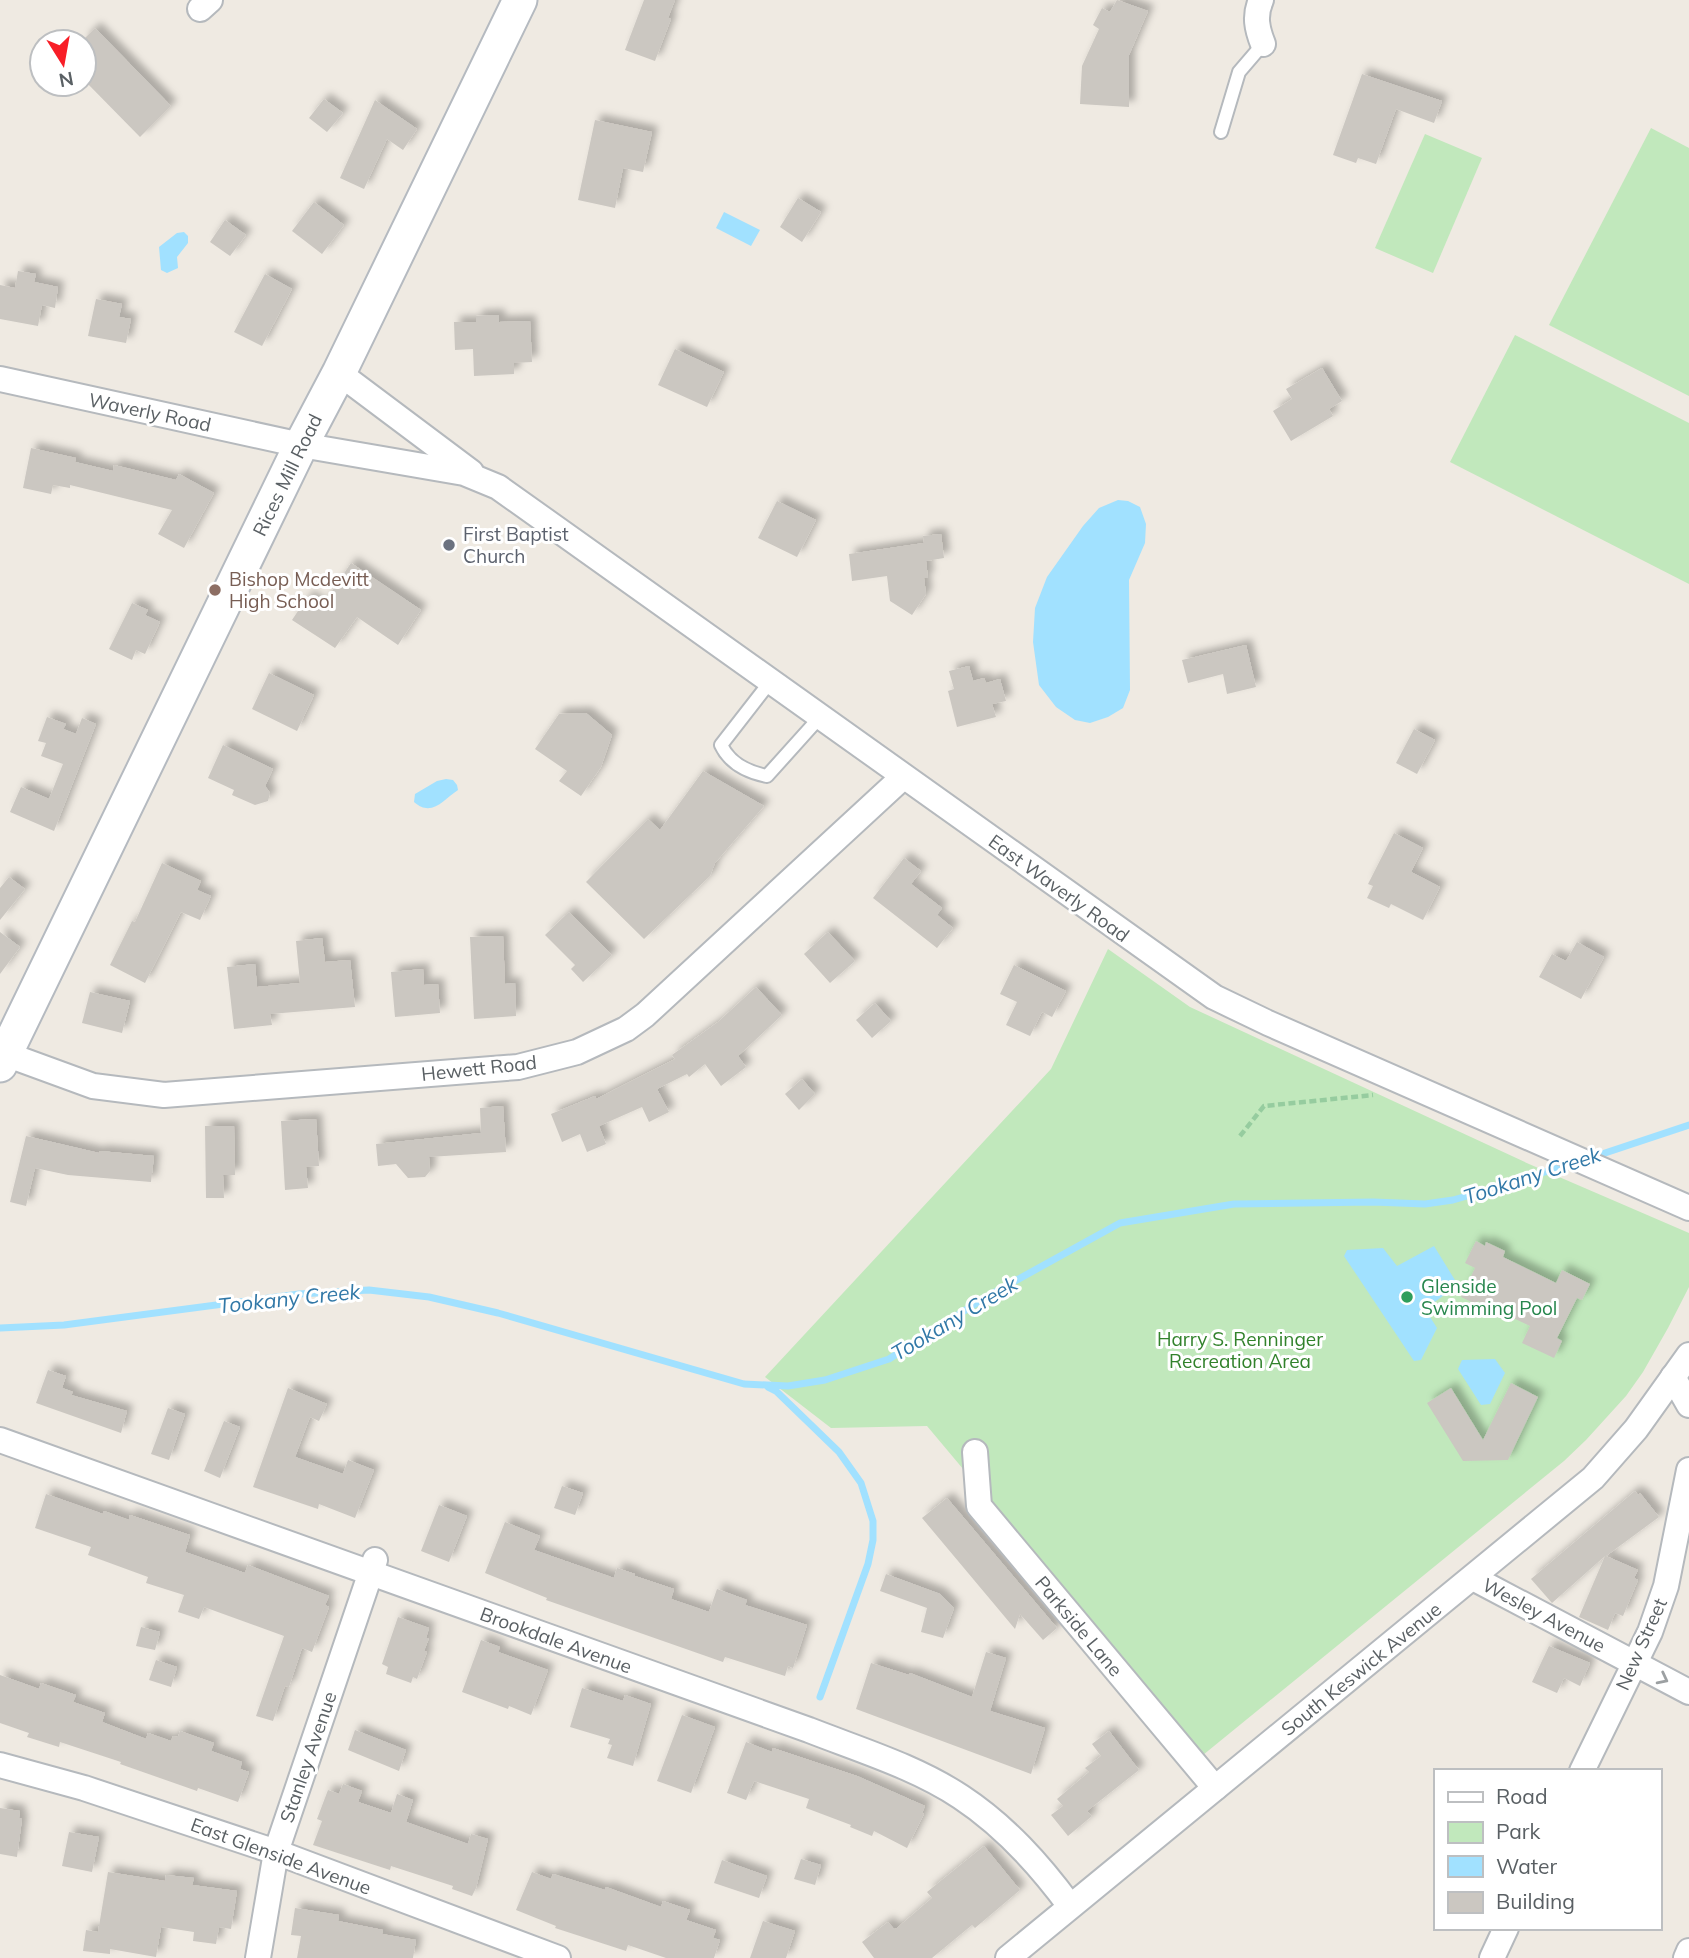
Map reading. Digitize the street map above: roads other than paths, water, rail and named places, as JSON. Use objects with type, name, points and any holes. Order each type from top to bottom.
[{"type":"street","name":"Rices Mill Road","points":[[2,1058],[520,0]]},
{"type":"street","points":[[1261,0],[1257,10],[1257,27],[1264,44]]},
{"type":"street","name":"East Waverly Road","points":[[339,373],[480,479]]},
{"type":"street","name":"Waverly Road","points":[[0,379],[301,445]]},
{"type":"street","name":"East Waverly Road","points":[[301,445],[464,473],[512,495],[1214,997],[1689,1208]]},
{"type":"street","name":"Hewett Road","points":[[2,1058],[93,1086],[164,1095],[518,1067],[577,1052],[626,1029],[645,1015],[903,776]]},
{"type":"street","name":"South Keswick Avenue","points":[[1008,1958],[1593,1478],[1636,1429],[1689,1355]]},
{"type":"street","points":[[1673,1377],[1689,1405]]},
{"type":"street","name":"Brookdale Avenue","points":[[0,1440],[373,1567],[914,1772],[960,1796],[989,1817],[1039,1865],[1070,1906]]},
{"type":"street","name":"Parkside Lane","points":[[975,1452],[979,1507],[1215,1788]]},
{"type":"street","name":"New Street","points":[[1583,1769],[1650,1632],[1666,1586],[1689,1470]]},
{"type":"street","name":"Stanley Avenue","points":[[258,1958],[275,1852],[373,1567]]},
{"type":"street","name":"Wesley Avenue","points":[[1473,1578],[1689,1692]]},
{"type":"street","name":"East Glenside Avenue","points":[[0,1765],[84,1788],[275,1852],[558,1958]]},
{"type":"street","points":[[1492,1958],[1505,1930]]},
{"type":"street","points":[[1686,1958],[1689,1951]]},
{"type":"lane","points":[[1221,132],[1239,72],[1264,44]]},
{"type":"lane","points":[[770,681],[721,745],[726,757],[750,772],[767,776],[820,717]]},
{"type":"water","points":[[724,212],[760,230],[751,246],[716,228]]},
{"type":"water","points":[[184,232],[188,236],[188,243],[177,257],[178,268],[167,273],[161,270],[159,247],[177,233]]},
{"type":"water","points":[[1118,500],[1140,507],[1146,524],[1145,543],[1129,580],[1130,690],[1123,708],[1090,723],[1075,720],[1056,707],[1039,685],[1033,642],[1035,608],[1047,577],[1083,526],[1099,508]]},
{"type":"water","points":[[453,780],[458,790],[443,802],[426,808],[414,802],[415,794],[437,781]]},
{"type":"water","name":"Glenside Swimming Pool","points":[[1434,1246],[1458,1285],[1425,1309],[1437,1328],[1421,1360],[1414,1361],[1344,1256],[1347,1250],[1383,1248],[1397,1266]]},
{"type":"water","points":[[1495,1359],[1505,1373],[1490,1404],[1481,1405],[1458,1369],[1462,1360]]},
{"type":"waterway","name":"Tookany Creek","points":[[1590,1158],[1689,1125]]},
{"type":"waterway","name":"Tookany Creek","points":[[0,1328],[64,1325],[299,1294],[369,1290],[429,1297],[498,1313],[744,1384],[788,1386],[825,1380],[889,1359],[986,1297],[1120,1223],[1234,1204],[1425,1204],[1453,1200],[1572,1163]]},
{"type":"waterway","points":[[768,1387],[776,1391],[839,1452],[861,1483],[873,1521],[873,1540],[868,1564],[820,1697]]},
{"type":"place","name":"First Baptist Church","points":[[449,545]]},
{"type":"place","name":"Bishop Mcdevitt High School","points":[[215,590]]},
{"type":"place","name":"Glenside Swimming Pool","points":[[1407,1297]]},
{"type":"park label","name":"Harry S. Renninger Recreation Area","points":[[1240,1350]]}]
